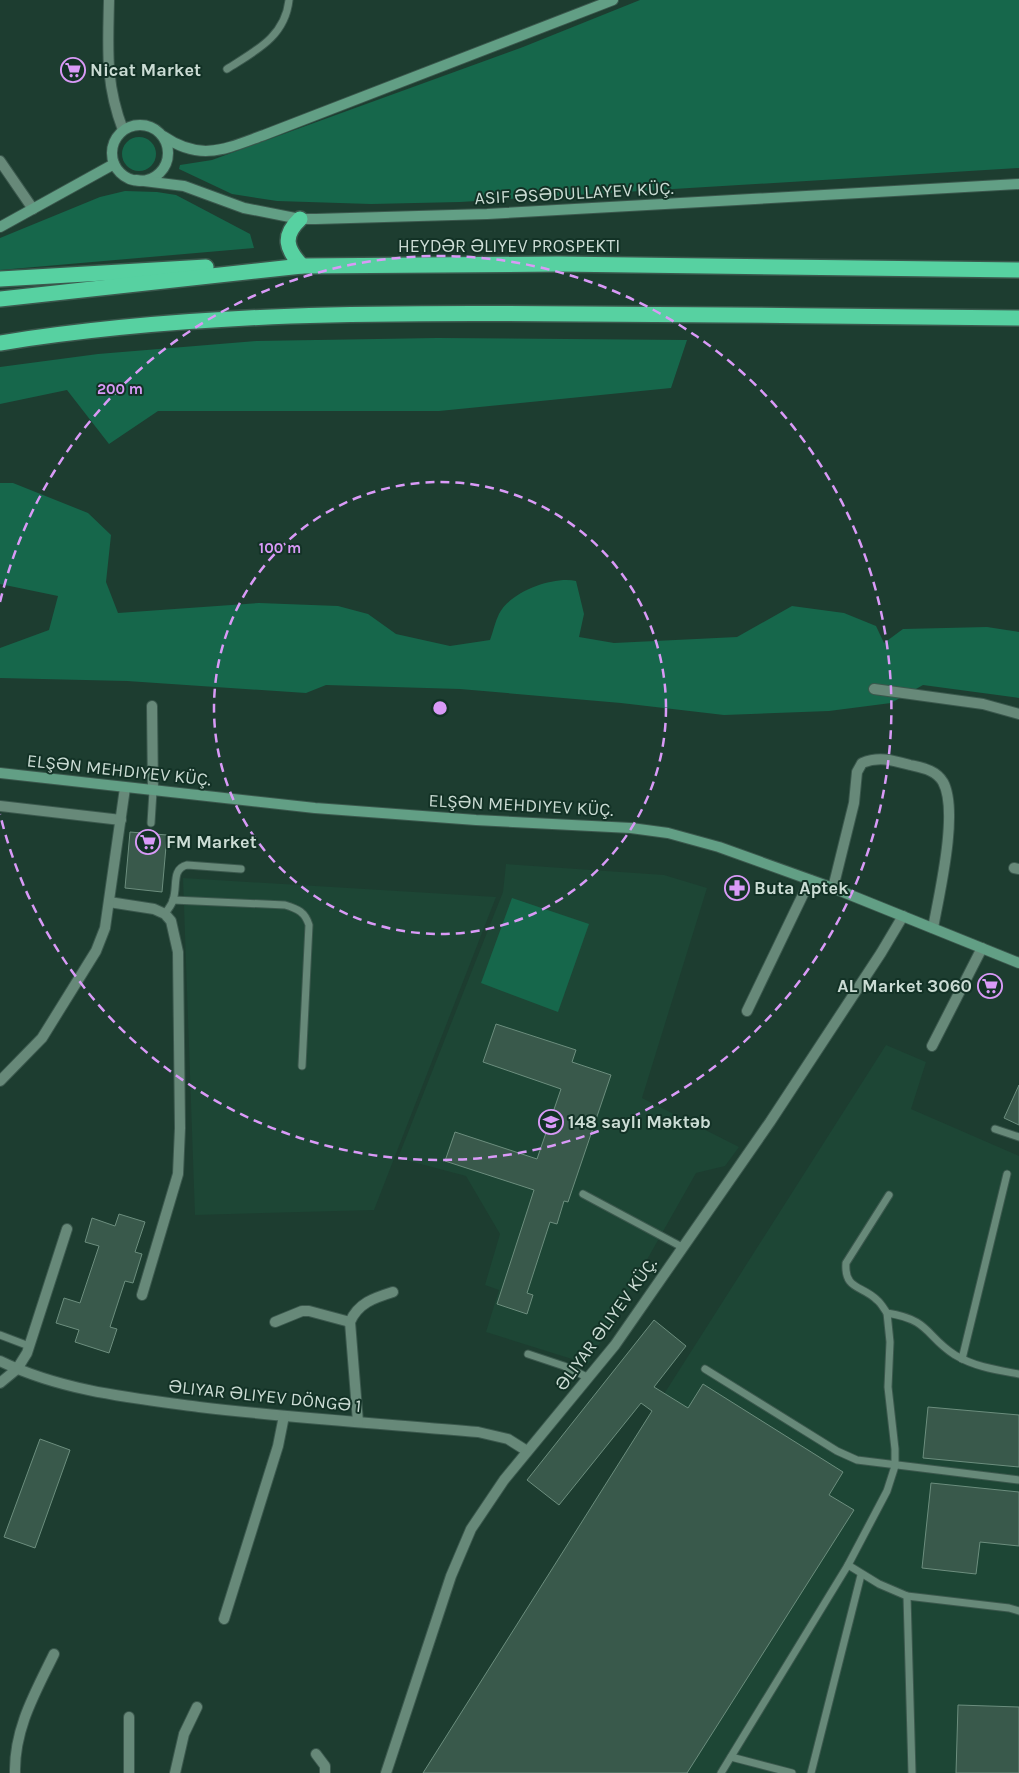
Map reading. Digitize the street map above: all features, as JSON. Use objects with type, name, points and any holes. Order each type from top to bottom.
[{"type":"highway","points":[[0,279],[197,266],[295,266],[288,235],[291,227],[300,219]]},
{"type":"highway","name":"HEYDƏR ƏLIYEV PROSPEKTI","points":[[0,299],[295,266],[528,264],[1019,270]]},
{"type":"highway","points":[[0,343],[105,328],[279,315],[480,313],[1019,318]]},
{"type":"main road","points":[[163,136],[168,154],[162,171],[146,180],[136,180],[120,172],[114,164],[112,146],[123,130],[131,126],[148,126],[163,136],[178,146],[190,151],[204,152],[230,146],[613,0]]},
{"type":"main road","points":[[0,226],[34,210],[114,164]]},
{"type":"main road","name":"ASIF ƏSƏDULLAYEV KÜÇ.","points":[[136,180],[184,186],[244,208],[300,219],[487,214],[1019,184]]},
{"type":"main road","name":"ELŞƏN MEHDIYEV KÜÇ.","points":[[0,773],[153,791],[367,812],[631,828],[659,832],[697,840],[832,888],[1019,963]]},
{"type":"street","points":[[109,0],[108,75],[113,104],[123,130]]},
{"type":"street","points":[[0,161],[34,210]]},
{"type":"street","points":[[874,689],[983,704],[1019,714]]},
{"type":"street","points":[[152,706],[153,791]]},
{"type":"street","points":[[832,888],[854,803],[857,772],[862,763],[874,758],[884,758],[932,770],[943,782],[948,799],[943,872],[932,928]]},
{"type":"street","points":[[1,1079],[42,1038],[96,951],[104,928],[109,902],[125,788]]},
{"type":"street","points":[[0,806],[120,820]]},
{"type":"street","points":[[746,1011],[810,880]]},
{"type":"street","points":[[109,902],[154,909],[165,914],[171,921],[178,952],[179,1154],[173,1193],[142,1294]]},
{"type":"street","name":"ƏLIYAR ƏLIYEV KÜÇ.","points":[[386,1773],[462,1545],[486,1504],[527,1451],[615,1345],[770,1122],[881,953],[902,916]]},
{"type":"street","points":[[932,1046],[982,948]]},
{"type":"street","points":[[0,1382],[17,1369],[29,1346],[68,1229]]},
{"type":"street","points":[[358,1422],[350,1322],[354,1312],[365,1303],[393,1292]]},
{"type":"street","points":[[275,1322],[302,1311],[309,1311],[350,1322]]},
{"type":"street","name":"ƏLIYAR ƏLIYEV DÖNGƏ 1","points":[[0,1361],[61,1384],[95,1392],[284,1416],[498,1435],[527,1451]]},
{"type":"street","points":[[224,1619],[278,1446],[284,1416]]},
{"type":"street","points":[[15,1773],[18,1736],[22,1723],[54,1654]]},
{"type":"street","points":[[175,1773],[184,1734],[197,1707]]},
{"type":"street","points":[[128,1773],[129,1717]]},
{"type":"street","points":[[316,1754],[325,1766],[325,1773]]},
{"type":"lane","points":[[227,69],[268,43],[282,27],[290,0]]},
{"type":"lane","points":[[150,824],[153,791]]},
{"type":"lane","points":[[165,914],[173,900],[177,871],[180,867],[188,865],[241,869]]},
{"type":"lane","points":[[173,900],[285,905],[306,915],[308,925],[302,1066]]},
{"type":"lane","points":[[995,1129],[1019,1137]]},
{"type":"lane","points":[[962,1359],[1006,1174]]},
{"type":"lane","points":[[583,1194],[682,1247]]},
{"type":"lane","points":[[721,1773],[848,1565],[887,1491],[895,1466],[895,1449],[888,1387],[890,1342],[887,1313],[877,1300],[850,1283],[846,1274],[846,1263],[889,1194]]},
{"type":"lane","points":[[887,1313],[907,1316],[925,1327],[953,1354],[962,1359],[974,1364],[1019,1374]]},
{"type":"lane","points":[[0,1335],[29,1346]]},
{"type":"lane","points":[[528,1354],[564,1366],[589,1378]]},
{"type":"lane","points":[[705,1369],[837,1451],[857,1460],[1019,1480]]},
{"type":"lane","points":[[848,1565],[861,1574],[907,1596],[1009,1608],[1019,1611]]},
{"type":"lane","points":[[811,1773],[861,1574]]},
{"type":"lane","points":[[907,1596],[912,1773]]},
{"type":"lane","points":[[731,1757],[792,1773]]},
{"type":"shaded area","points":[[640,0],[1019,0],[1019,168],[460,202],[371,204],[277,201],[232,194],[179,169],[180,165],[212,160],[523,47]]},
{"type":"shaded area","points":[[139,137],[151,142],[156,154],[151,166],[139,171],[127,166],[122,154],[127,142]]},
{"type":"shaded area","points":[[125,191],[157,192],[176,195],[250,234],[254,248],[0,270],[0,238],[100,197]]},
{"type":"shaded area","points":[[437,338],[687,340],[671,388],[439,411],[158,411],[109,444],[67,390],[0,404],[0,367],[98,354],[256,341]]},
{"type":"shaded area","points":[[0,483],[13,483],[88,513],[111,535],[106,582],[118,613],[259,603],[338,606],[368,614],[396,634],[450,646],[490,640],[499,614],[512,599],[544,583],[567,580],[576,581],[584,614],[579,637],[614,643],[737,637],[792,606],[844,613],[876,626],[884,643],[903,629],[987,627],[1019,632],[1019,698],[923,685],[891,703],[829,711],[724,715],[621,703],[460,689],[326,685],[306,693],[127,681],[0,678],[0,648],[49,630],[58,596],[0,584]]},
{"type":"shaded area","name":"148 saylı Məktəb","points":[[506,864],[664,875],[707,888],[642,1098],[739,1147],[725,1166],[696,1173],[588,1364],[486,1332],[499,1290],[485,1285],[500,1234],[466,1176],[398,1158],[503,892]]},
{"type":"shaded area","points":[[183,878],[496,897],[374,1210],[195,1215]]},
{"type":"shaded area","points":[[512,898],[589,924],[558,1012],[481,983]]},
{"type":"shaded area","points":[[886,1045],[926,1062],[911,1109],[1019,1156],[1019,1773],[423,1773]]},
{"type":"building","points":[[130,832],[167,835],[162,892],[125,888]]},
{"type":"building","points":[[496,1024],[576,1050],[572,1062],[611,1075],[568,1202],[564,1201],[557,1224],[550,1222],[527,1293],[533,1295],[527,1314],[497,1304],[534,1190],[445,1161],[455,1132],[537,1159],[561,1089],[483,1062]]},
{"type":"building","points":[[1019,1085],[1019,1125],[1004,1118]]},
{"type":"building","points":[[119,1214],[145,1222],[135,1252],[142,1254],[133,1283],[125,1281],[110,1327],[117,1329],[109,1353],[75,1342],[79,1330],[56,1323],[64,1298],[80,1303],[99,1246],[85,1242],[92,1218],[115,1226]]},
{"type":"building","points":[[654,1320],[686,1346],[654,1387],[688,1408],[703,1384],[843,1472],[829,1495],[854,1510],[687,1773],[423,1773],[652,1411],[641,1403],[559,1505],[527,1480]]},
{"type":"building","points":[[928,1407],[1019,1415],[1019,1467],[923,1458]]},
{"type":"building","points":[[40,1439],[70,1450],[35,1548],[4,1537]]},
{"type":"building","points":[[931,1483],[1019,1492],[1019,1546],[980,1542],[976,1574],[922,1568]]},
{"type":"building","points":[[958,1705],[1019,1707],[1019,1773],[956,1773]]},
{"type":"place","name":"Nicat Market","points":[[73,70]]},
{"type":"place","name":"FM Market","points":[[148,842]]},
{"type":"place","name":"Buta Aptek","points":[[737,888]]},
{"type":"place","name":"AL Market 3060","points":[[990,986]]},
{"type":"place","name":"148 saylı Məktəb","points":[[551,1122]]}]
